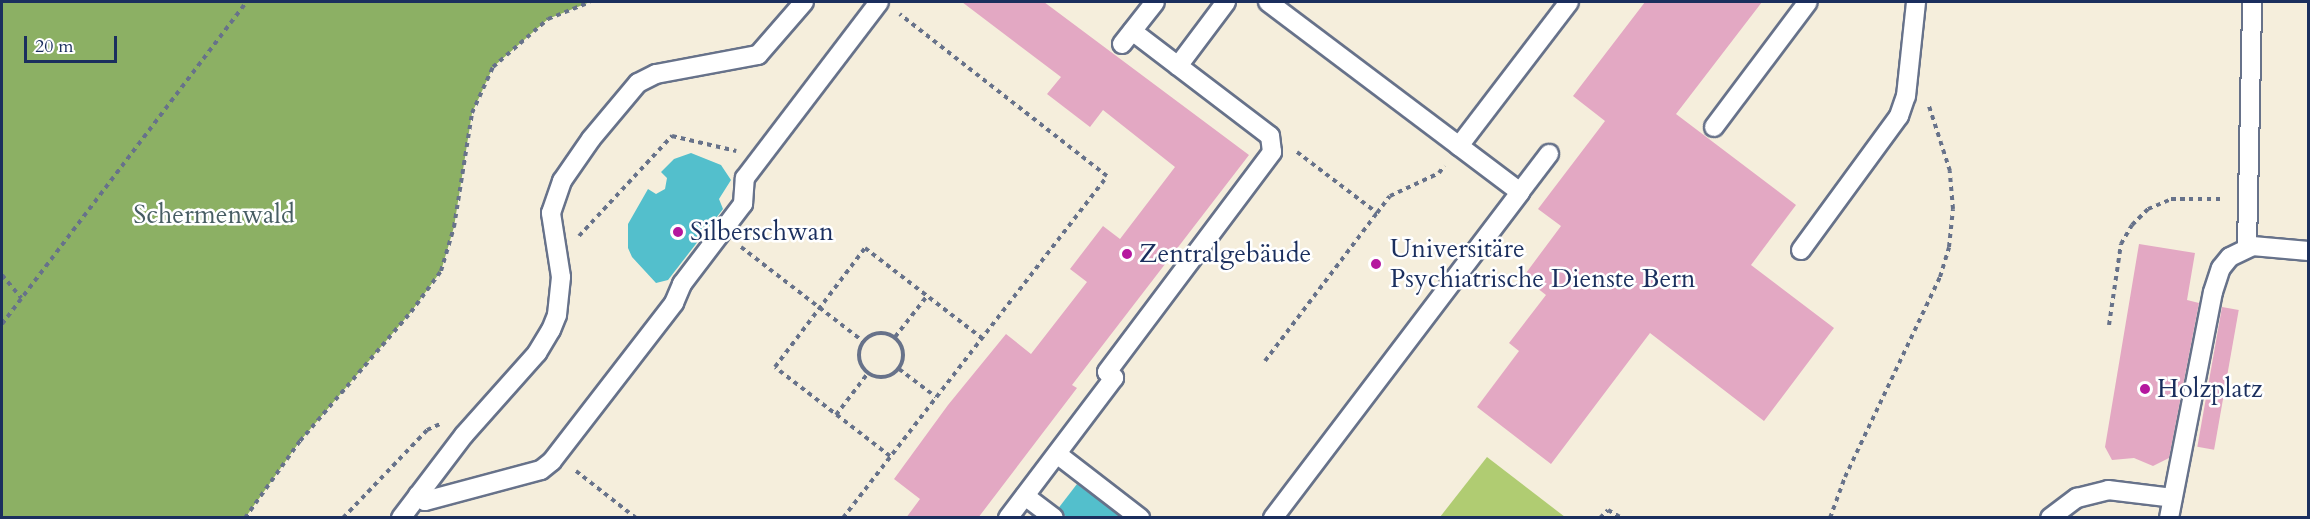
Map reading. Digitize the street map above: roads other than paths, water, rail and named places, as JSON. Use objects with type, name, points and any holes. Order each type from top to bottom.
[{"type":"lane","points":[[401,518],[474,424],[513,383],[551,330],[560,297],[551,213],[555,195],[585,147],[638,83],[656,74],[758,55],[804,2]]},
{"type":"lane","points":[[1008,518],[1114,378],[1107,372],[1272,152],[1270,136],[1178,66],[1127,37],[1155,2]]},
{"type":"lane","points":[[1178,66],[1226,2]]},
{"type":"lane","points":[[1268,2],[1520,192]]},
{"type":"lane","points":[[1459,146],[1569,2]]},
{"type":"lane","points":[[1714,127],[1808,2]]},
{"type":"lane","points":[[1801,249],[1899,116],[1906,96],[1916,2]]},
{"type":"lane","points":[[2247,247],[2252,2]]},
{"type":"lane","points":[[418,495],[425,501],[541,470],[556,456],[674,303],[682,284],[742,204],[745,178],[886,5]]},
{"type":"lane","points":[[1273,518],[1549,154]]},
{"type":"lane","points":[[2169,518],[2215,283],[2225,263],[2247,247],[2308,251]]},
{"type":"lane","points":[[1057,454],[1140,518]]},
{"type":"lane","points":[[2050,518],[2077,498],[2108,490],[2173,498]]},
{"type":"lane","points":[[1025,496],[1054,518]]},
{"type":"water","points":[[691,153],[721,165],[731,180],[719,199],[723,209],[668,280],[656,283],[632,257],[628,248],[628,224],[648,189],[656,194],[665,189],[667,178],[661,172],[674,159]]},
{"type":"water","points":[[1077,484],[1122,517],[1067,517],[1057,510]]},
{"type":"place","name":"Silberschwan","points":[[678,232]]},
{"type":"place","name":"Zentralgebäude","points":[[1127,254]]},
{"type":"place","name":"Universitäre Psychiatrische Dienste Bern","points":[[1376,264]]},
{"type":"place","name":"Holzplatz","points":[[2145,389]]},
{"type":"park label","name":"Schermenwald","points":[[214,215]]}]
